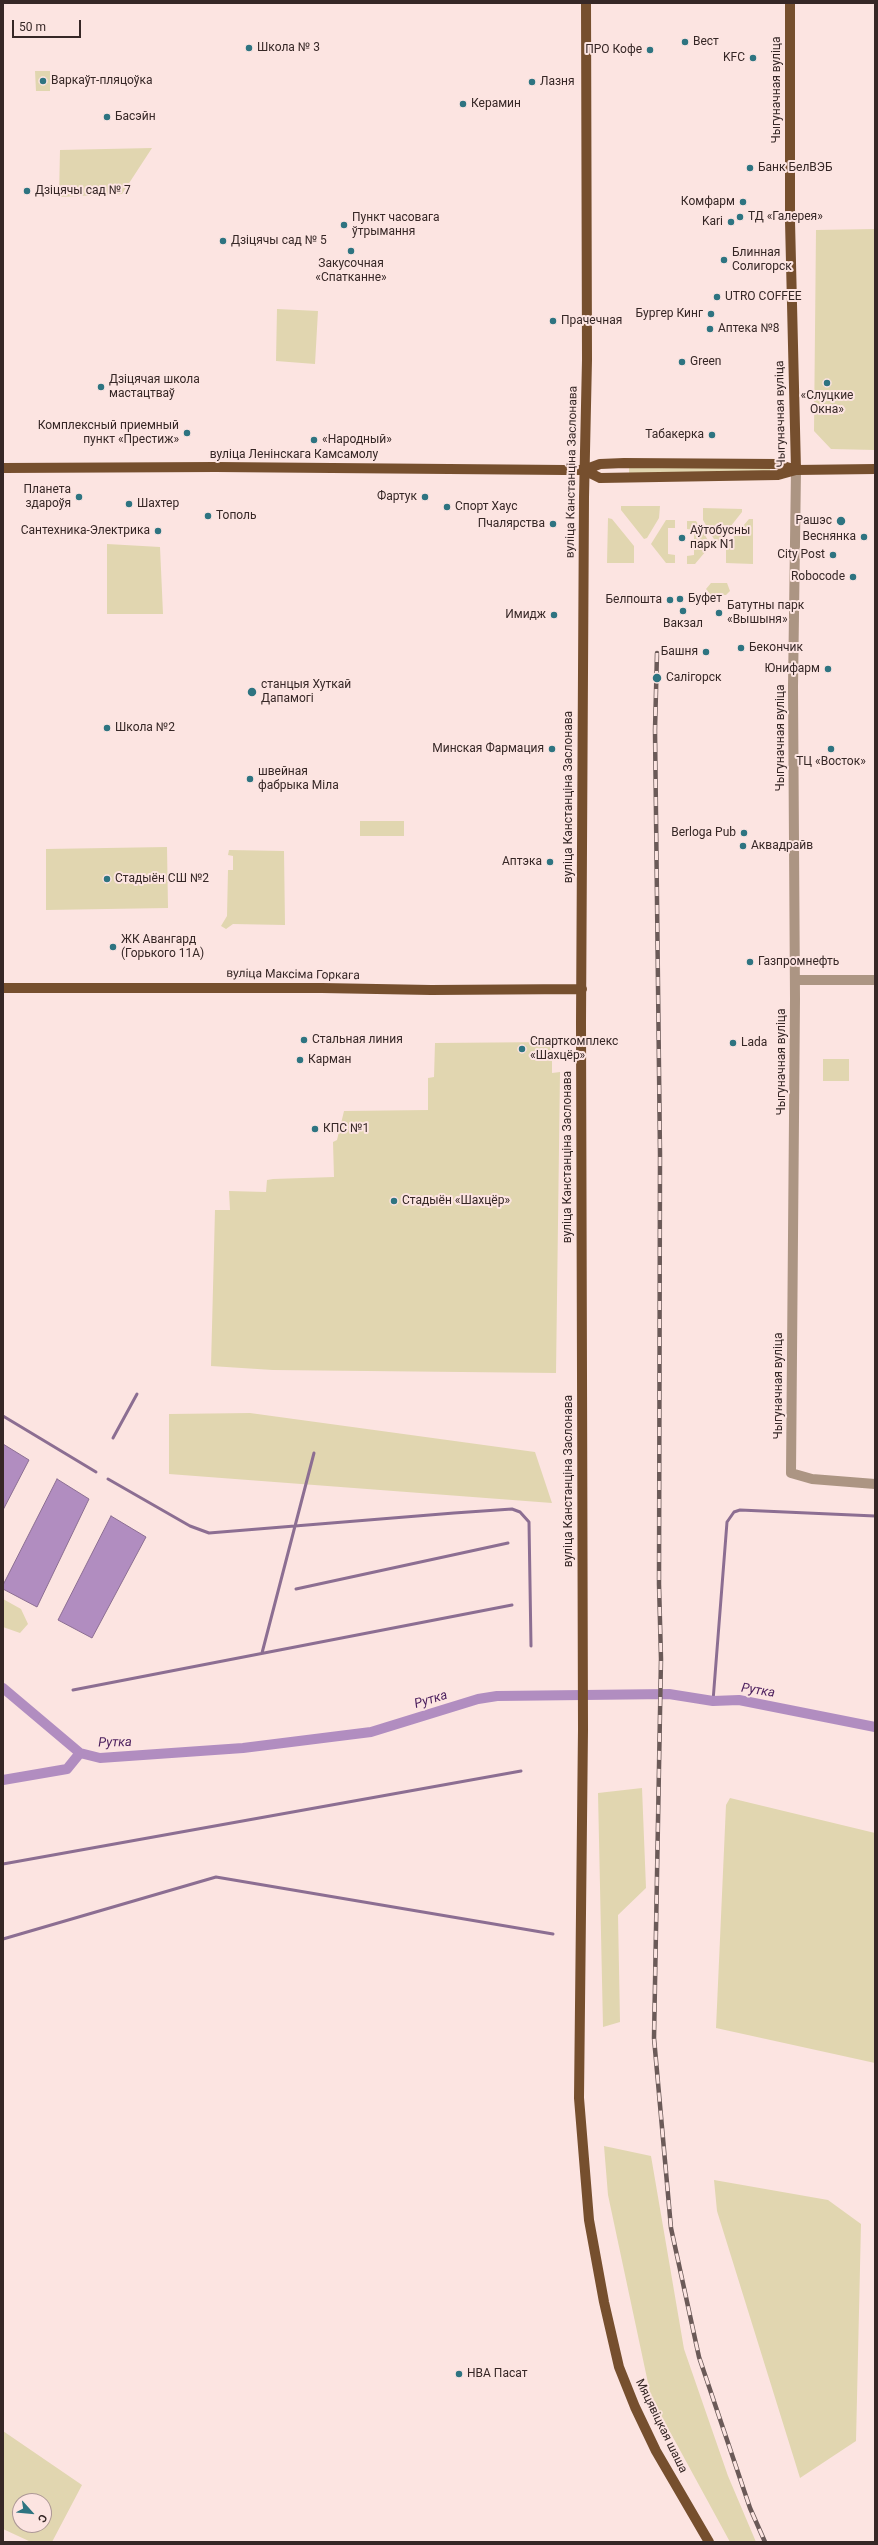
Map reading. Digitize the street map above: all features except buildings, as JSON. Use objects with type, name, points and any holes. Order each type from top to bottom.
[{"type":"main road","name":"вуліца Канстанціна Заслонава","points":[[583,1729],[582,989],[584,470],[587,360],[586,3]]},
{"type":"main road","name":"Чыгуначная вуліца","points":[[790,3],[790,221],[796,470]]},
{"type":"main road","name":"вуліца Ленінскага Камсамолу","points":[[3,468],[216,467],[584,470],[600,478],[778,476],[796,470],[875,469]]},
{"type":"main road","name":"вуліца Максіма Горкага","points":[[3,988],[322,988],[430,990],[582,989]]},
{"type":"main road","name":"Мяцявіцкая шаша","points":[[583,1729],[578,2098],[589,2220],[604,2302],[619,2367],[635,2407],[656,2451],[709,2542]]},
{"type":"street","name":"Чыгуначная вуліца","points":[[796,470],[793,661],[795,980],[791,1473],[812,1479],[875,1484]]},
{"type":"street","points":[[795,980],[875,980]]},
{"type":"shaded area","points":[[35,71],[50,71],[50,91],[36,91]]},
{"type":"shaded area","points":[[152,148],[122,194],[59,197],[60,150]]},
{"type":"shaded area","points":[[875,229],[875,450],[831,449],[814,431],[816,230]]},
{"type":"shaded area","points":[[277,309],[318,311],[315,364],[276,361]]},
{"type":"shaded area","points":[[770,467],[770,472],[629,474],[629,468]]},
{"type":"shaded area","points":[[621,506],[660,506],[659,518],[647,538],[644,539],[621,510]]},
{"type":"shaded area","points":[[703,508],[742,509],[742,512],[719,541],[715,541],[703,520]]},
{"type":"shaded area","points":[[608,518],[612,519],[634,546],[634,563],[607,563]]},
{"type":"shaded area","points":[[749,519],[753,519],[753,564],[726,563],[726,546]]},
{"type":"shaded area","points":[[666,520],[675,520],[675,528],[668,528],[668,554],[675,555],[675,563],[666,563],[651,544]]},
{"type":"shaded area","points":[[687,521],[696,521],[711,545],[695,564],[687,564],[687,556],[694,555],[694,530],[687,529]]},
{"type":"shaded area","points":[[107,544],[160,547],[163,614],[107,614]]},
{"type":"shaded area","points":[[711,583],[727,583],[730,591],[726,595],[710,594],[706,589]]},
{"type":"shaded area","points":[[360,821],[404,821],[404,836],[360,836]]},
{"type":"shaded area","name":"Стадыён СШ №2","points":[[167,847],[168,908],[46,910],[46,849]]},
{"type":"shaded area","points":[[229,850],[284,851],[285,925],[233,924],[226,929],[221,926],[227,916],[228,870],[233,870],[233,856],[228,855]]},
{"type":"shaded area","name":"Стадыён «Шахцёр»","points":[[552,1042],[552,1073],[560,1072],[556,1373],[273,1370],[211,1366],[215,1210],[230,1210],[229,1191],[266,1192],[267,1180],[273,1179],[334,1177],[333,1142],[337,1140],[344,1111],[428,1110],[428,1078],[434,1077],[435,1043]]},
{"type":"shaded area","points":[[823,1059],[849,1059],[849,1081],[823,1081]]},
{"type":"shaded area","points":[[250,1413],[535,1452],[552,1503],[169,1474],[169,1414]]},
{"type":"shaded area","points":[[3,1444],[29,1460],[3,1510]]},
{"type":"shaded area","points":[[57,1479],[89,1499],[37,1607],[3,1589],[3,1585]]},
{"type":"shaded area","points":[[111,1516],[146,1537],[92,1638],[58,1620]]},
{"type":"shaded area","points":[[3,1599],[21,1609],[28,1624],[20,1633],[3,1627]]},
{"type":"shaded area","points":[[642,1788],[646,1888],[618,1915],[620,2022],[603,2027],[598,1793]]},
{"type":"shaded area","points":[[730,1798],[875,1833],[875,2063],[716,2028],[726,1805]]},
{"type":"shaded area","points":[[604,2146],[651,2156],[684,2349],[728,2476],[756,2542],[730,2542],[651,2397],[608,2195]]},
{"type":"shaded area","points":[[714,2180],[828,2200],[861,2224],[856,2441],[800,2478],[717,2211]]},
{"type":"shaded area","points":[[3,2431],[82,2485],[52,2542],[31,2542],[3,2529]]},
{"type":"waterway","points":[[113,1438],[137,1394]]},
{"type":"waterway","points":[[3,1416],[96,1472]]},
{"type":"waterway","points":[[262,1653],[314,1453]]},
{"type":"waterway","points":[[108,1479],[190,1526],[209,1533],[512,1509],[520,1512],[529,1522],[531,1646]]},
{"type":"waterway","points":[[713,1701],[727,1522],[734,1512],[740,1510],[875,1516]]},
{"type":"waterway","points":[[296,1589],[508,1543]]},
{"type":"waterway","points":[[73,1690],[512,1605]]},
{"type":"waterway","points":[[3,1688],[80,1753]]},
{"type":"waterway","name":"Рутка","points":[[3,1780],[67,1769],[80,1753],[100,1758],[243,1748],[371,1732],[478,1699],[497,1696],[669,1694],[713,1701],[739,1700],[875,1727]]},
{"type":"waterway","points":[[3,1864],[521,1771]]},
{"type":"waterway","points":[[3,1939],[216,1877],[553,1934]]},
{"type":"railway","points":[[657,653],[655,730],[660,1154],[659,1584],[661,1659],[654,2038],[671,2228],[699,2357],[750,2508],[765,2542]]},
{"type":"place","name":"Вест","points":[[685,42]]},
{"type":"place","name":"Школа № 3","points":[[249,48]]},
{"type":"place","name":"ПРО Кофе","points":[[650,50]]},
{"type":"place","name":"KFC","points":[[753,58]]},
{"type":"place","name":"Варкаўт-пляцоўка","points":[[43,81]]},
{"type":"place","name":"Лазня","points":[[532,82]]},
{"type":"place","name":"Керамин","points":[[463,104]]},
{"type":"place","name":"Басэйн","points":[[107,117]]},
{"type":"place","name":"Банк БелВЭБ","points":[[750,168]]},
{"type":"place","name":"Дзіцячы сад № 7","points":[[27,191]]},
{"type":"place","name":"Комфарм","points":[[743,202]]},
{"type":"place","name":"ТД «Галерея»","points":[[740,217]]},
{"type":"place","name":"Kari","points":[[731,222]]},
{"type":"place","name":"Пункт часовага ўтрымання","points":[[344,225]]},
{"type":"place","name":"Дзіцячы сад № 5","points":[[223,241]]},
{"type":"place","name":"Закусочная «Спатканне»","points":[[351,251]]},
{"type":"place","name":"Блинная Солигорск","points":[[724,260]]},
{"type":"place","name":"UTRO COFFEE","points":[[717,297]]},
{"type":"place","name":"Бургер Кинг","points":[[711,314]]},
{"type":"place","name":"Прачечная","points":[[553,321]]},
{"type":"place","name":"Аптека №8","points":[[710,329]]},
{"type":"place","name":"Green","points":[[682,362]]},
{"type":"place","name":"«Слуцкие Окна»","points":[[827,383]]},
{"type":"place","name":"Дзіцячая школа мастацтваў","points":[[101,387]]},
{"type":"place","name":"Комплексный приемный пункт «Престиж»","points":[[187,433]]},
{"type":"place","name":"Табакерка","points":[[712,435]]},
{"type":"place","name":"«Народный»","points":[[314,440]]},
{"type":"place","name":"Планета здароўя","points":[[79,497]]},
{"type":"place","name":"Фартук","points":[[425,497]]},
{"type":"place","name":"Шахтер","points":[[129,504]]},
{"type":"place","name":"Спорт Хаус","points":[[447,507]]},
{"type":"place","name":"Тополь","points":[[208,516]]},
{"type":"place","name":"Рашэс","points":[[841,521]]},
{"type":"place","name":"Пчалярства","points":[[553,524]]},
{"type":"place","name":"Сантехника-Электрика","points":[[158,531]]},
{"type":"place","name":"Веснянка","points":[[864,537]]},
{"type":"place","name":"Аўтобусны парк N1","points":[[682,538]]},
{"type":"place","name":"City Post","points":[[833,555]]},
{"type":"place","name":"Robocode","points":[[853,577]]},
{"type":"place","name":"Буфет","points":[[680,599]]},
{"type":"place","name":"Белпошта","points":[[670,600]]},
{"type":"place","name":"Вакзал","points":[[683,611]]},
{"type":"place","name":"Батутны парк «Вышыня»","points":[[719,613]]},
{"type":"place","name":"Имидж","points":[[554,615]]},
{"type":"place","name":"Бекончик","points":[[741,648]]},
{"type":"place","name":"Башня","points":[[706,652]]},
{"type":"place","name":"Юнифарм","points":[[828,669]]},
{"type":"place","name":"Салігорск","points":[[657,678]]},
{"type":"place","name":"станцыя Хуткай Дапамогі","points":[[252,692]]},
{"type":"place","name":"Школа №2","points":[[107,728]]},
{"type":"place","name":"Минская Фармация","points":[[552,749]]},
{"type":"place","name":"ТЦ «Восток»","points":[[831,749]]},
{"type":"place","name":"швейная фабрыка Міла","points":[[250,779]]},
{"type":"place","name":"Berloga Pub","points":[[744,833]]},
{"type":"place","name":"Аквадрайв","points":[[743,846]]},
{"type":"place","name":"Аптэка","points":[[550,862]]},
{"type":"place","name":"Стадыён СШ №2","points":[[107,879]]},
{"type":"place","name":"ЖК Авангард (Горького 11А)","points":[[113,947]]},
{"type":"place","name":"Газпромнефть","points":[[750,962]]},
{"type":"place","name":"Стальная линия","points":[[304,1040]]},
{"type":"place","name":"Lada","points":[[733,1043]]},
{"type":"place","name":"Спарткомплекс «Шахцёр»","points":[[522,1049]]},
{"type":"place","name":"Карман","points":[[300,1060]]},
{"type":"place","name":"КПС №1","points":[[315,1129]]},
{"type":"place","name":"Стадыён «Шахцёр»","points":[[394,1201]]},
{"type":"place","name":"НВА Пасат","points":[[459,2374]]}]
